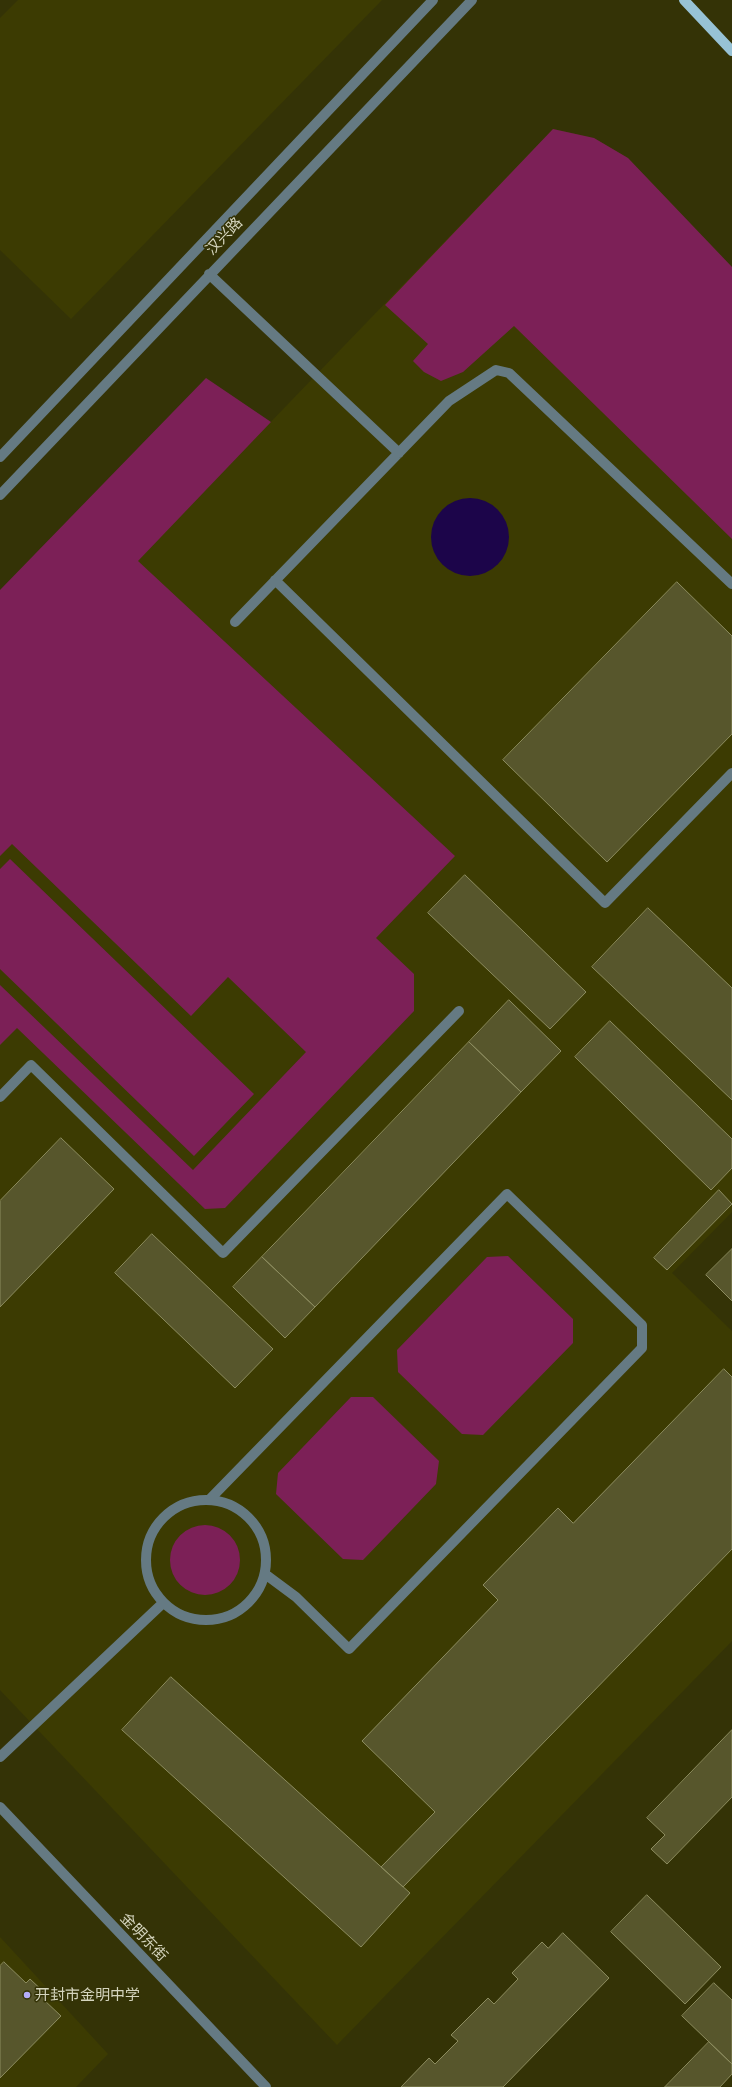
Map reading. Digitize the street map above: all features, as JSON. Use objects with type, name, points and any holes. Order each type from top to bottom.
[{"type":"main road","points":[[684,0],[732,51]]},
{"type":"street","name":"汉兴路","points":[[0,457],[434,0]]},
{"type":"street","name":"汉兴路","points":[[0,494],[472,0]]},
{"type":"street","points":[[209,274],[399,453]]},
{"type":"street","points":[[235,622],[449,401],[496,370],[509,373],[732,584]]},
{"type":"street","points":[[276,580],[605,903],[732,773]]},
{"type":"street","points":[[0,1097],[31,1065],[223,1253],[459,1011]]},
{"type":"street","points":[[209,1500],[507,1194],[642,1326],[642,1348],[349,1649],[296,1597],[265,1574]]},
{"type":"street","points":[[199,1500],[209,1500],[218,1500],[235,1507],[250,1518],[261,1533],[266,1549],[266,1566],[265,1574],[255,1596],[243,1608],[229,1616],[213,1620],[197,1620],[181,1616],[163,1603],[156,1595],[149,1581],[145,1565],[147,1546],[154,1529],[166,1515],[181,1504],[199,1500]]},
{"type":"street","points":[[0,1758],[163,1603]]},
{"type":"street","name":"金明东街","points":[[0,1807],[266,2087]]},
{"type":"shaded area","points":[[18,0],[382,0],[71,319],[0,250],[0,18]]},
{"type":"shaded area","points":[[553,129],[594,138],[628,158],[732,267],[732,1212],[672,1273],[732,1331],[732,1641],[337,2045],[0,1690],[0,703]]},
{"type":"shaded area","points":[[553,129],[594,138],[628,158],[732,267],[732,539],[514,326],[463,372],[441,381],[424,372],[413,361],[428,344],[385,305]]},
{"type":"shaded area","points":[[206,378],[271,422],[138,561],[455,856],[376,938],[414,974],[414,1011],[225,1208],[205,1209],[17,1028],[0,1045],[0,985],[193,1170],[306,1052],[228,977],[191,1016],[12,844],[0,856],[0,590]]},
{"type":"shaded area","points":[[470,498],[485,501],[497,510],[506,522],[509,537],[506,552],[497,564],[485,573],[470,576],[455,573],[443,564],[434,552],[431,537],[434,522],[443,510],[455,501]]},
{"type":"shaded area","points":[[10,859],[254,1094],[194,1156],[0,969],[0,869]]},
{"type":"shaded area","points":[[508,1256],[573,1319],[573,1343],[483,1435],[462,1434],[398,1372],[397,1350],[487,1257]]},
{"type":"shaded area","points":[[351,1397],[373,1397],[439,1461],[436,1484],[363,1560],[343,1559],[276,1494],[278,1473]]},
{"type":"shaded area","points":[[198,1525],[212,1525],[225,1531],[234,1540],[238,1546],[240,1560],[238,1574],[230,1585],[219,1593],[212,1595],[198,1595],[191,1593],[180,1585],[172,1574],[170,1567],[170,1553],[172,1546],[180,1535],[191,1527]]},
{"type":"shaded area","name":"开封市金明中学","points":[[0,1937],[108,2054],[76,2087],[0,2087]]},
{"type":"building","points":[[677,582],[732,636],[732,734],[607,862],[503,760]]},
{"type":"building","points":[[465,875],[586,992],[550,1029],[428,913]]},
{"type":"building","points":[[648,908],[732,988],[732,1100],[592,967]]},
{"type":"building","points":[[509,1000],[561,1051],[521,1092],[469,1042]]},
{"type":"building","points":[[610,1021],[732,1139],[732,1168],[711,1190],[575,1057]]},
{"type":"building","points":[[469,1042],[521,1092],[315,1307],[262,1257]]},
{"type":"building","points":[[61,1138],[114,1189],[0,1307],[0,1201]]},
{"type":"building","points":[[719,1190],[732,1204],[667,1270],[654,1258]]},
{"type":"building","points":[[152,1234],[273,1349],[235,1388],[115,1273]]},
{"type":"building","points":[[732,1249],[732,1301],[706,1275]]},
{"type":"building","points":[[262,1257],[315,1307],[285,1338],[233,1287]]},
{"type":"building","points":[[724,1369],[732,1377],[732,1549],[403,1887],[381,1867],[435,1812],[362,1741],[498,1600],[483,1585],[558,1508],[573,1523]]},
{"type":"building","points":[[171,1677],[410,1893],[361,1947],[122,1730]]},
{"type":"building","points":[[732,1730],[732,1797],[667,1864],[651,1849],[665,1835],[647,1818]]},
{"type":"building","points":[[647,1895],[721,1967],[685,2004],[611,1932]]},
{"type":"building","points":[[563,1933],[609,1978],[503,2087],[401,2087],[429,2058],[435,2064],[458,2041],[451,2035],[488,1998],[494,2004],[518,1979],[512,1973],[542,1942],[548,1948]]},
{"type":"building","points":[[4,1962],[26,1983],[30,1979],[47,1995],[43,1999],[61,2016],[0,2078],[0,1966]]},
{"type":"building","points":[[714,1983],[732,2000],[732,2064],[682,2016]]},
{"type":"building","points":[[709,2042],[732,2064],[732,2074],[720,2087],[665,2087]]},
{"type":"place","name":"开封市金明中学","points":[[27,1995]]}]
